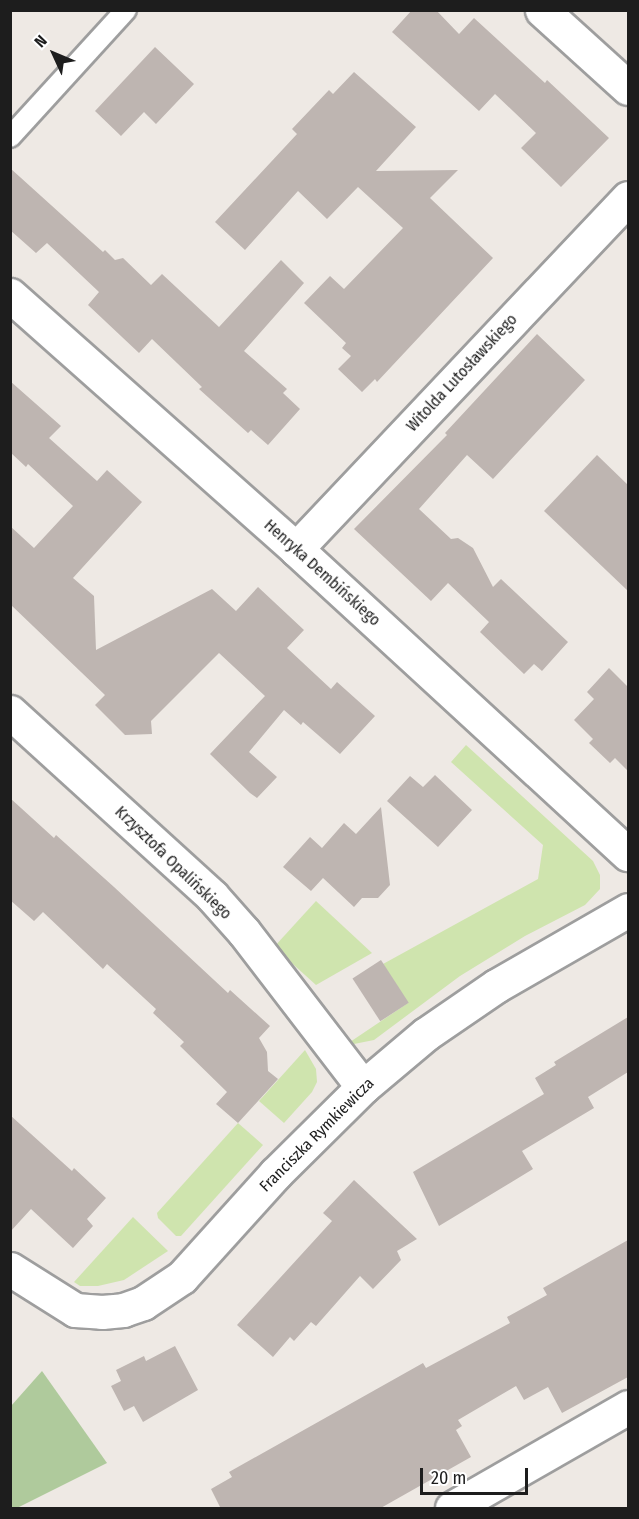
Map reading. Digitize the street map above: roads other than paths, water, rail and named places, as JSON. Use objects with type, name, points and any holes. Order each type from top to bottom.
[{"type":"street","points":[[542,10],[628,88]]},
{"type":"street","name":"Witolda Lutosławskiego","points":[[296,549],[628,198]]},
{"type":"street","name":"Henryka Dembińskiego","points":[[10,296],[296,549],[628,854]]},
{"type":"street","name":"Krzysztofa Opalińskiego","points":[[10,712],[212,896],[244,932],[363,1087]]},
{"type":"street","name":"Franciszka Rymkiewicza","points":[[11,1270],[75,1310],[112,1311],[143,1303],[182,1277],[275,1173],[363,1087],[426,1034],[496,986],[628,910]]},
{"type":"street","points":[[452,1509],[628,1407]]},
{"type":"lane","points":[[10,137],[126,10]]}]
